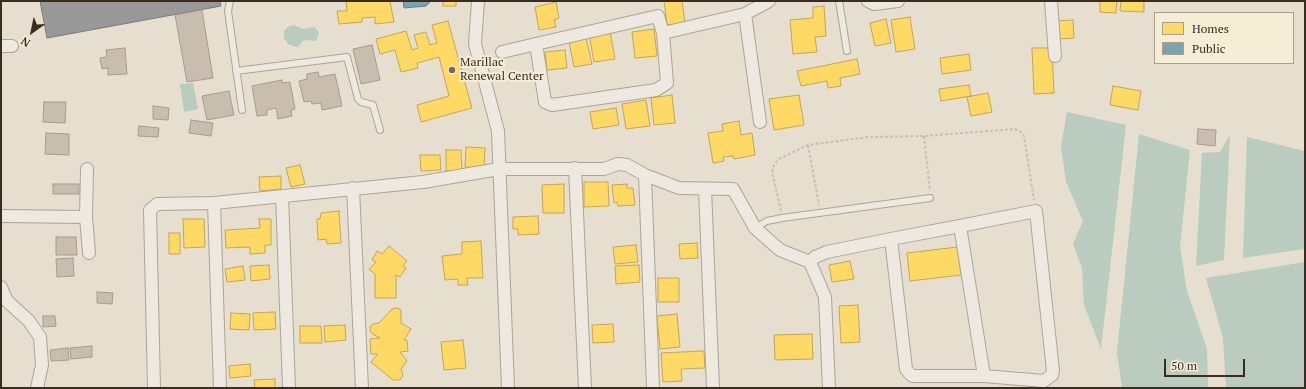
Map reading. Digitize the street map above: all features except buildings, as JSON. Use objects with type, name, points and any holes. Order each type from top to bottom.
[{"type":"street","points":[[478,1],[475,44],[498,130],[508,388]]},
{"type":"street","points":[[664,33],[745,14],[769,1]]},
{"type":"street","points":[[868,1],[874,4],[898,1]]},
{"type":"street","points":[[1051,1],[1055,56]]},
{"type":"street","points":[[745,14],[760,122]]},
{"type":"street","points":[[502,52],[536,44],[658,16],[664,33],[667,83],[661,88],[552,105],[545,102],[536,44]]},
{"type":"street","points":[[154,388],[150,210],[157,204],[214,203],[423,182],[499,169],[604,169],[618,164],[627,165],[645,175],[679,188],[732,189],[755,228],[780,250],[810,262],[825,297],[830,388]]},
{"type":"street","points":[[575,168],[585,388]]},
{"type":"street","points":[[87,169],[86,217],[89,253]]},
{"type":"street","points":[[645,175],[653,388]]},
{"type":"street","points":[[353,188],[362,388]]},
{"type":"street","points":[[705,189],[714,388]]},
{"type":"street","points":[[282,196],[289,388]]},
{"type":"street","points":[[214,203],[220,388]]},
{"type":"street","points":[[810,262],[814,258],[827,252],[891,239],[1036,211],[1053,371],[1050,378],[1044,380],[984,376],[913,376],[907,372],[891,239]]},
{"type":"street","points":[[1,216],[86,217]]},
{"type":"street","points":[[960,226],[984,376]]},
{"type":"street","points":[[1,287],[7,301],[29,321],[40,337],[42,365],[37,388]]},
{"type":"lane","points":[[230,1],[228,12],[242,110]]},
{"type":"lane","points":[[839,1],[847,51]]},
{"type":"lane","points":[[236,70],[347,57],[358,100],[373,105],[380,130]]},
{"type":"lane","points":[[755,228],[767,221],[820,211],[930,198]]},
{"type":"path","points":[[782,218],[772,172],[774,165],[779,159],[808,145],[868,137],[924,136],[1015,129],[1022,132],[1036,211]]},
{"type":"path","points":[[924,136],[930,198]]},
{"type":"path","points":[[808,145],[820,211]]},
{"type":"shaded area","points":[[294,25],[303,29],[315,27],[319,33],[316,41],[304,40],[298,47],[288,44],[284,38],[284,31],[289,26]]},
{"type":"shaded area","points":[[193,83],[198,109],[184,112],[180,84]]},
{"type":"shaded area","points":[[1067,112],[1126,125],[1101,349],[1084,305],[1082,268],[1073,244],[1083,221],[1066,182],[1061,146]]},
{"type":"shaded area","points":[[1139,134],[1190,150],[1180,247],[1187,291],[1207,349],[1208,388],[1122,388],[1117,352]]},
{"type":"shaded area","points":[[1230,135],[1224,260],[1196,266],[1202,153],[1220,152]]},
{"type":"shaded area","points":[[1247,137],[1305,151],[1305,249],[1243,258]]},
{"type":"shaded area","points":[[1305,262],[1305,388],[1226,388],[1223,338],[1206,278]]},
{"type":"place","name":"Marillac Renewal Center","points":[[452,70]]}]
